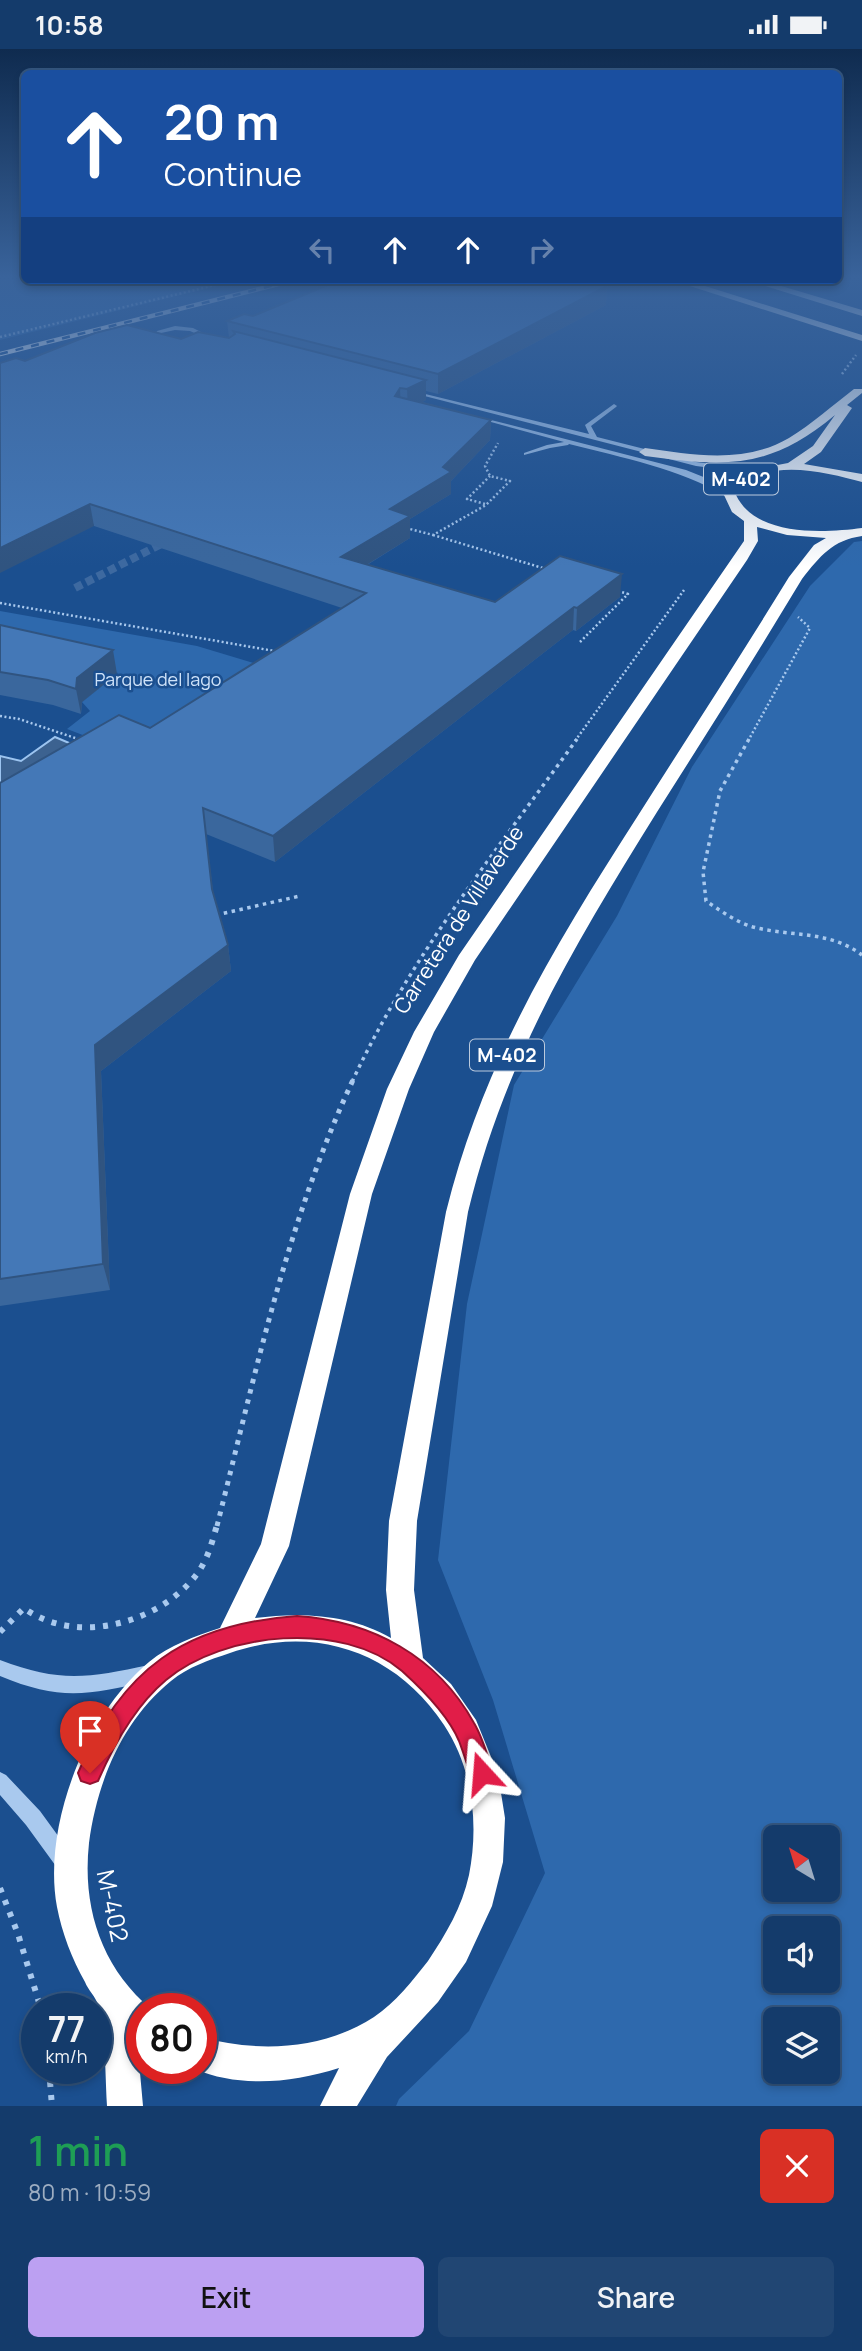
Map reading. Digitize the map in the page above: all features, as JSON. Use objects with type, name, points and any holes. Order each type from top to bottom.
[{"type":"highway","points":[[645,452],[712,458],[770,452],[795,440],[860,389]]},
{"type":"highway","name":"M-402","points":[[750,519],[734,505],[730,495],[736,483],[761,471],[792,467],[817,449],[860,389]]},
{"type":"highway","points":[[792,467],[823,468],[862,478]]},
{"type":"highway","points":[[750,519],[799,533],[840,536]]},
{"type":"highway","name":"Carretera de Villaverde","points":[[231,1637],[275,1546],[360,1194],[376,1146],[419,1041],[466,960],[740,560],[753,534],[750,519]]},
{"type":"highway","name":"M-402","points":[[408,1662],[400,1590],[404,1521],[457,1212],[475,1136],[513,1042],[570,937],[781,602],[819,548],[840,536],[862,532]]},
{"type":"highway","name":"M-402","points":[[114,1999],[88,1953],[72,1897],[70,1870],[74,1829],[81,1800],[102,1743],[139,1691],[160,1671],[186,1655],[231,1637],[263,1629],[323,1628],[382,1646],[408,1662]]},
{"type":"highway","points":[[338,2106],[368,2054],[390,2026],[414,2005],[454,1950],[481,1890],[489,1850],[486,1789],[468,1733],[449,1703],[408,1662]]},
{"type":"highway","points":[[114,1999],[126,2010]]},
{"type":"highway","points":[[114,1999],[125,2106]]},
{"type":"highway","points":[[217,2058],[243,2064],[285,2063],[332,2053],[362,2042],[390,2026]]},
{"type":"street","points":[[408,391],[645,452],[707,466],[761,471]]},
{"type":"street","points":[[400,397],[692,475],[730,495]]},
{"type":"street","points":[[595,439],[587,426],[614,406]]},
{"type":"street","points":[[486,429],[517,429]]},
{"type":"street","points":[[530,467],[525,460],[526,454],[542,435]]},
{"type":"street","points":[[526,454],[549,446],[574,443]]},
{"type":"lane","points":[[0,1668],[31,1682],[51,1686],[102,1683],[160,1671]]},
{"type":"lane","points":[[0,1781],[33,1818],[70,1870]]},
{"type":"path","points":[[836,382],[841,375]]},
{"type":"path","points":[[433,535],[486,505],[510,481],[490,475],[485,466],[502,438],[517,429]]},
{"type":"path","points":[[486,505],[467,499],[490,475]]},
{"type":"path","points":[[399,526],[550,571]]},
{"type":"path","points":[[580,642],[628,594],[615,590]]},
{"type":"path","points":[[781,602],[810,628],[720,791],[703,871],[706,901],[753,927],[820,936],[852,946],[862,955]]},
{"type":"path","points":[[0,603],[286,653],[275,660]]},
{"type":"path","points":[[0,716],[19,719],[92,745]]},
{"type":"path","points":[[215,915],[300,896]]},
{"type":"path","points":[[0,1632],[23,1608]]},
{"type":"path","points":[[0,1888],[36,1993]]},
{"type":"path","points":[[50,2084],[52,2106]]},
{"type":"green space","points":[[862,541],[862,2106],[396,2106],[399,2099],[469,2031],[545,1873],[493,1700],[438,1560],[467,1304],[514,1085],[617,916],[692,767],[810,586],[854,542]]},
{"type":"green space","name":"Parque del lago","points":[[0,611],[197,646],[257,664],[136,740],[101,742],[67,729],[90,711],[82,702],[118,673],[0,645]]},
{"type":"shaded area","points":[[55,737],[88,751],[0,788],[0,756],[21,761]]},
{"type":"building","points":[[0,375],[406,375],[426,380],[407,389],[400,388],[395,396],[491,420],[443,467],[451,472],[390,509],[410,516],[341,557],[495,602],[560,556],[622,574],[577,608],[574,607],[273,836],[203,808],[212,889],[228,945],[95,1045],[103,1264],[0,1279],[0,783],[119,715],[150,728],[366,593],[90,504],[0,548]]},
{"type":"building","points":[[0,625],[113,650],[77,678],[76,689],[48,680],[0,672]]},
{"type":"tunnel","points":[[75,588],[171,539]]},
{"type":"route","points":[[90,1773],[102,1743],[119,1717],[139,1691],[160,1671],[186,1655],[231,1637],[263,1629],[297,1627],[323,1628],[353,1636],[382,1646],[408,1662],[431,1682],[449,1703],[468,1733],[482,1773]]}]
